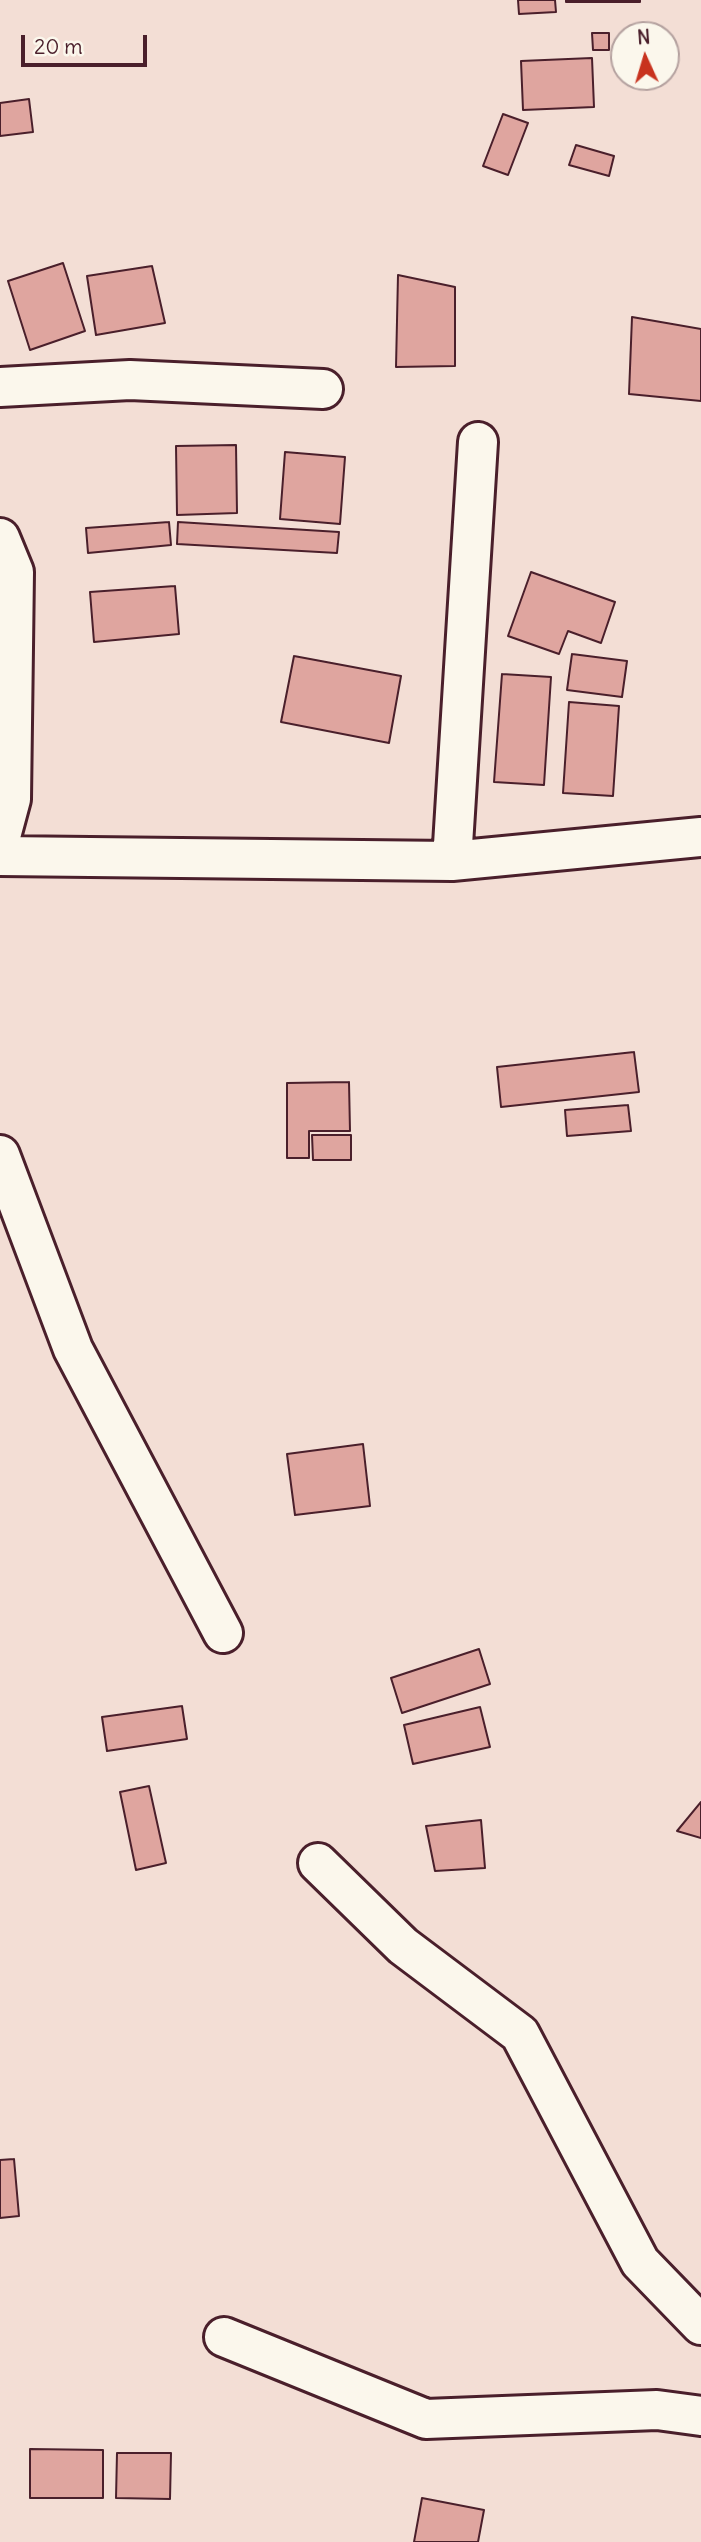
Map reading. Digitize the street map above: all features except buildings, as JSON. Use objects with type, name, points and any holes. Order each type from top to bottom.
[{"type":"street","points":[[0,387],[130,380],[323,389]]},
{"type":"street","points":[[452,860],[478,442]]},
{"type":"street","points":[[0,538],[14,572],[11,799],[0,840]]},
{"type":"street","points":[[0,856],[452,860],[701,837]]},
{"type":"street","points":[[0,1155],[73,1349],[223,1633]]},
{"type":"street","points":[[318,1863],[403,1946],[520,2034],[640,2262],[701,2325]]},
{"type":"street","points":[[224,2337],[426,2420],[657,2410],[701,2416]]}]
